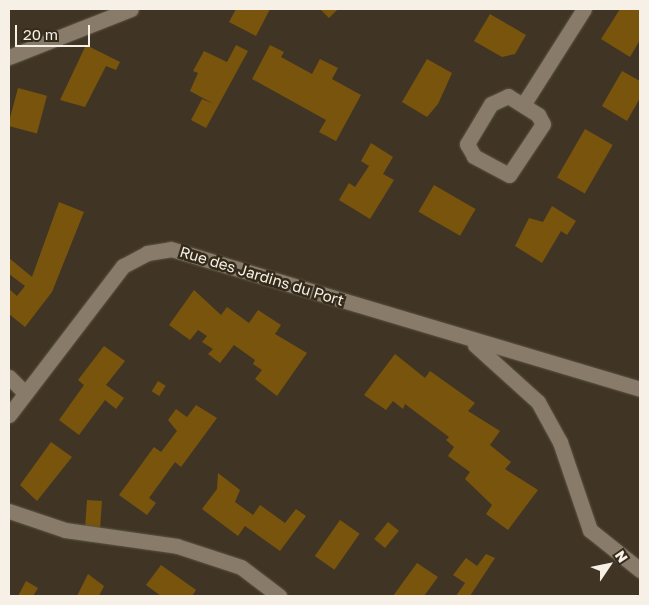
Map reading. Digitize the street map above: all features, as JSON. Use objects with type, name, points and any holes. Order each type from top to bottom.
[{"type":"street","points":[[9,57],[131,9]]},
{"type":"street","points":[[523,105],[584,9]]},
{"type":"street","points":[[508,96],[523,105],[538,115],[542,129],[517,169],[505,174],[474,156],[467,144],[494,100],[508,96]]},
{"type":"street","name":"Rue des Jardins du Port","points":[[9,414],[112,278],[135,258],[161,250],[185,251],[466,339],[640,389]]},
{"type":"street","name":"Rue des Jardins du Port","points":[[466,339],[500,364],[538,402],[560,442],[590,530],[640,570]]},
{"type":"street","points":[[9,376],[25,393]]},
{"type":"street","points":[[9,511],[64,530],[177,546],[241,567],[279,596]]},
{"type":"building","points":[[236,9],[270,9],[256,36],[229,22]]},
{"type":"building","points":[[320,9],[338,9],[329,18]]},
{"type":"building","points":[[620,9],[640,9],[640,40],[630,57],[601,39]]},
{"type":"building","points":[[490,14],[526,35],[515,54],[502,57],[474,41]]},
{"type":"building","points":[[86,45],[120,62],[116,70],[106,66],[85,107],[60,100]]},
{"type":"building","points":[[236,45],[248,51],[206,128],[191,120],[202,99],[214,104],[190,91],[198,73],[193,71],[204,51],[227,62]]},
{"type":"building","points":[[270,45],[284,52],[281,57],[312,74],[320,59],[338,68],[332,79],[361,95],[336,141],[319,132],[326,120],[252,79]]},
{"type":"building","points":[[427,59],[452,73],[438,104],[427,117],[402,102]]},
{"type":"building","points":[[622,71],[640,81],[640,98],[627,121],[602,106]]},
{"type":"building","points":[[18,88],[47,96],[37,133],[9,126]]},
{"type":"building","points":[[585,129],[613,145],[585,193],[557,177]]},
{"type":"building","points":[[371,143],[393,157],[383,174],[394,180],[370,219],[339,200],[349,183],[355,187],[369,166],[361,161]]},
{"type":"building","points":[[434,185],[476,209],[460,236],[418,212]]},
{"type":"building","points":[[59,202],[84,212],[52,292],[25,327],[9,314],[9,289],[17,296],[25,286],[9,274],[9,258],[32,277]]},
{"type":"building","points":[[552,206],[576,221],[567,235],[561,231],[542,263],[515,246],[529,218],[543,222]]},
{"type":"building","points":[[194,290],[221,315],[227,307],[249,323],[258,310],[281,325],[275,334],[307,353],[277,396],[255,379],[262,370],[253,364],[255,360],[234,345],[220,363],[208,354],[213,349],[202,342],[207,336],[198,330],[190,340],[169,325]]},
{"type":"building","points":[[104,346],[125,361],[106,385],[124,398],[116,409],[105,400],[79,435],[59,420],[84,385],[78,380]]},
{"type":"building","points":[[395,354],[425,378],[430,371],[475,403],[468,411],[500,431],[490,445],[511,462],[505,469],[538,490],[508,530],[486,514],[492,505],[465,479],[470,472],[448,456],[454,447],[446,440],[449,437],[405,404],[403,409],[393,401],[386,410],[364,395]]},
{"type":"building","points":[[158,381],[166,386],[159,396],[152,391]]},
{"type":"building","points":[[196,405],[217,418],[181,467],[175,462],[149,498],[156,503],[147,515],[119,495],[154,447],[161,452],[177,431],[168,420],[176,409],[187,417]]},
{"type":"building","points":[[51,442],[72,457],[37,501],[20,485]]},
{"type":"building","points":[[218,473],[240,490],[235,502],[253,515],[260,505],[285,523],[296,509],[306,516],[280,551],[245,526],[238,536],[202,509],[217,489]]},
{"type":"building","points":[[87,500],[102,501],[100,528],[85,527]]},
{"type":"building","points":[[340,520],[360,534],[334,570],[315,556]]},
{"type":"building","points":[[388,522],[399,531],[385,548],[374,539]]},
{"type":"building","points":[[486,554],[495,558],[470,596],[456,596],[465,583],[453,575],[466,558],[477,566]]},
{"type":"building","points":[[417,563],[438,577],[424,596],[393,596]]},
{"type":"building","points":[[161,565],[196,590],[192,596],[161,596],[146,585]]},
{"type":"building","points":[[88,574],[104,586],[99,596],[77,596]]},
{"type":"building","points":[[26,581],[38,588],[33,596],[18,596]]}]
